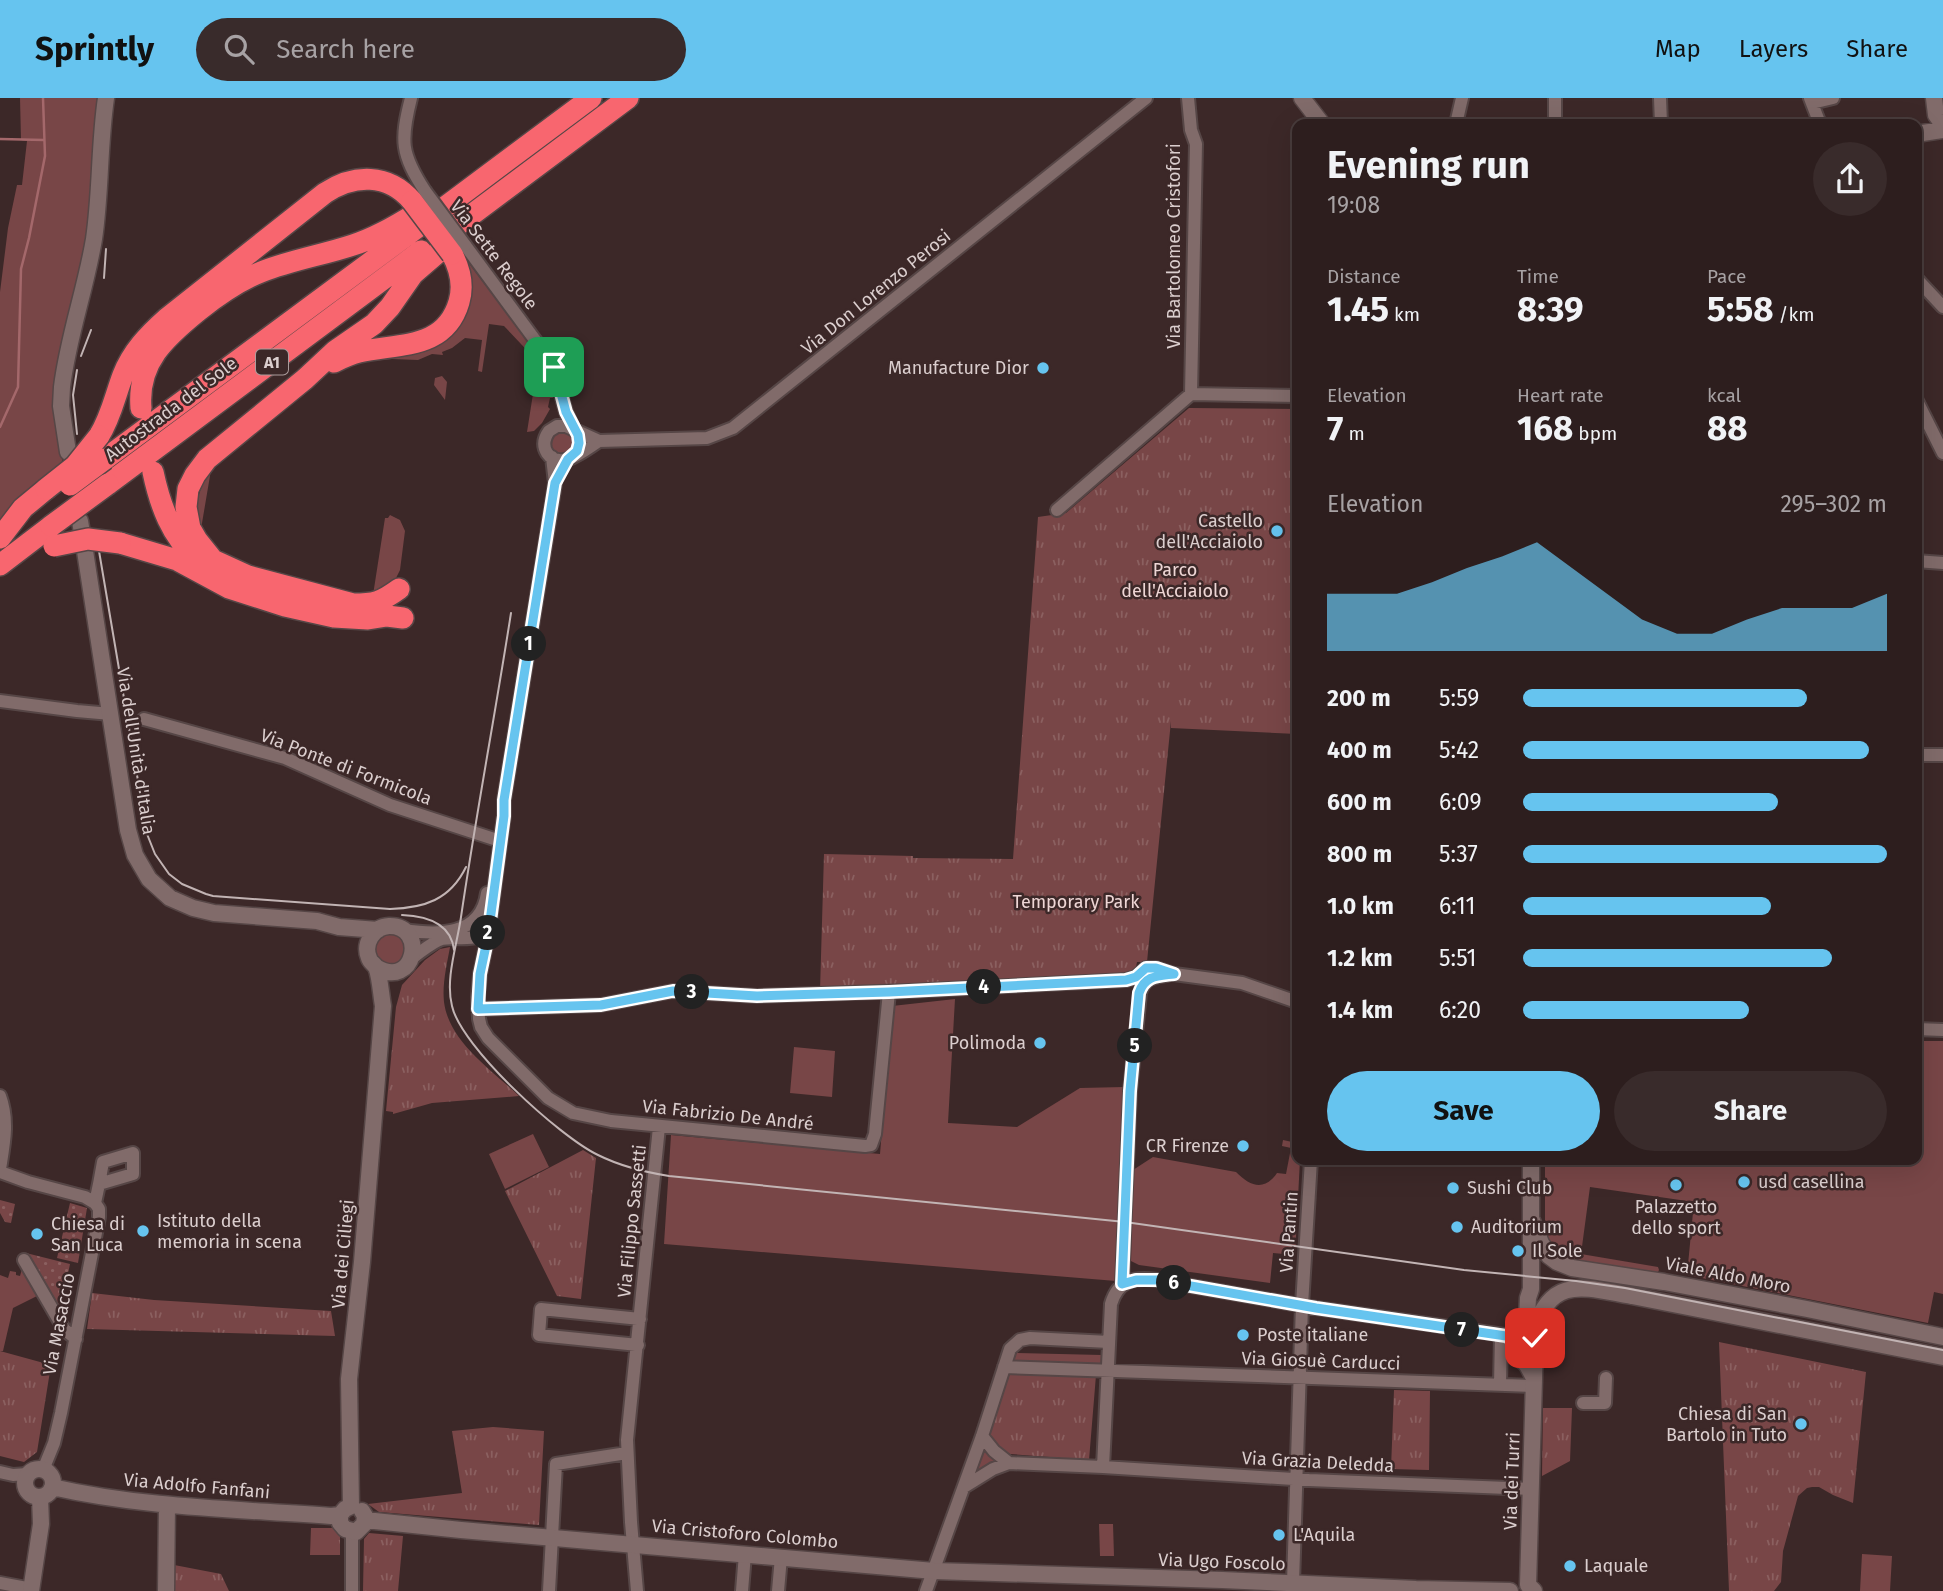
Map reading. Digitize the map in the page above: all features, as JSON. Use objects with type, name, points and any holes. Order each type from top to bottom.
[{"type":"highway","name":"Autostrada del Sole","points":[[47,495],[105,459],[426,206],[519,152],[591,98]]},
{"type":"highway","name":"Autostrada del Sole","points":[[0,565],[53,536],[108,484],[453,241],[533,169],[628,98]]},
{"type":"highway","points":[[0,538],[23,508],[47,495],[82,459],[99,436],[109,419],[126,370],[144,340],[176,311],[325,193],[345,183],[370,179],[383,181],[426,206],[453,241],[461,291],[452,318],[439,332],[423,341],[356,353],[305,379]]},
{"type":"highway","points":[[141,408],[144,377],[158,347],[178,327],[221,294],[260,272],[379,235],[426,206]]},
{"type":"highway","points":[[399,589],[383,601],[353,604],[226,568],[213,561],[193,535],[187,517],[187,497],[192,480],[201,466],[335,351],[382,317],[414,274],[453,241]]},
{"type":"highway","points":[[153,472],[166,516],[188,550],[230,583],[285,606]]},
{"type":"highway","points":[[0,578],[53,536],[120,542],[177,560],[229,589],[285,606],[334,617],[403,618]]},
{"type":"street","points":[[68,452],[61,407],[62,387],[95,234],[106,98]]},
{"type":"street","points":[[411,98],[404,127],[404,146],[426,206]]},
{"type":"street","name":"Via Don Lorenzo Perosi","points":[[575,430],[599,441],[707,439],[733,428],[1146,98]]},
{"type":"street","name":"Via Bartolomeo Cristofori","points":[[1188,98],[1191,130],[1196,144],[1191,394]]},
{"type":"street","points":[[1302,98],[1318,119]]},
{"type":"street","points":[[1456,119],[1462,98]]},
{"type":"street","points":[[1555,98],[1555,119]]},
{"type":"street","points":[[1660,98],[1661,119]]},
{"type":"street","points":[[1818,119],[1811,101],[1832,98]]},
{"type":"street","points":[[1922,131],[1941,123],[1934,98]]},
{"type":"street","name":"Via Sette Regole","points":[[453,241],[552,363],[579,445],[571,457]]},
{"type":"street","points":[[1922,284],[1943,307]]},
{"type":"street","points":[[1056,510],[1191,394],[1292,396]]},
{"type":"street","points":[[1922,411],[1943,453]]},
{"type":"street","points":[[571,457],[559,460],[552,457],[546,451],[545,437],[549,431],[561,425],[575,430]]},
{"type":"street","name":"Via Don Lorenzo Perosi","points":[[571,457],[599,441]]},
{"type":"street","points":[[552,457],[555,483],[504,800],[478,1009],[601,1005],[673,991],[757,996],[1126,980],[1151,968],[1174,974],[1242,983],[1292,1001]]},
{"type":"street","points":[[555,483],[571,457]]},
{"type":"street","name":"Via dell'Unità d'Italia","points":[[85,551],[133,848],[144,872],[161,891],[181,904],[204,912],[317,921],[339,927],[378,930]]},
{"type":"street","points":[[1922,561],[1943,563]]},
{"type":"street","points":[[0,701],[111,714]]},
{"type":"street","name":"Via Ponte di Formicola","points":[[144,719],[285,758],[390,806],[494,839]]},
{"type":"street","points":[[1922,754],[1943,755]]},
{"type":"street","points":[[372,961],[370,939],[378,930],[390,926],[433,934],[460,929],[478,916],[486,900],[498,813],[504,800]]},
{"type":"street","name":"Via dei Ciliegi","points":[[383,1006],[398,971],[411,959],[442,939],[482,935],[489,925]]},
{"type":"street","points":[[339,927],[372,961],[388,972],[398,971]]},
{"type":"street","points":[[403,930],[412,943],[411,959]]},
{"type":"street","points":[[467,938],[477,948],[481,968]]},
{"type":"street","name":"Via dei Ciliegi","points":[[346,1511],[349,1379],[362,1262],[383,1006],[372,961]]},
{"type":"street","points":[[1122,1284],[1130,1091],[1139,993],[1144,983],[1153,977],[1174,974]]},
{"type":"street","name":"Via Fabrizio De André","points":[[478,1009],[481,1027],[488,1038],[527,1079],[558,1106],[584,1117],[862,1146],[871,1145],[875,1136],[889,992]]},
{"type":"street","points":[[1922,1029],[1943,1030]]},
{"type":"street","points":[[0,1096],[6,1124],[0,1171],[28,1182],[85,1197],[95,1203]]},
{"type":"street","name":"Via Filippo Sassetti","points":[[627,1447],[659,1126]]},
{"type":"street","name":"Via Pantin","points":[[1298,1586],[1294,1377],[1302,1305],[1311,1165]]},
{"type":"street","points":[[1531,1165],[1531,1289],[1534,1302],[1515,1354],[1520,1360],[1531,1361]]},
{"type":"street","name":"Via Masaccio","points":[[36,1472],[54,1443],[99,1217],[95,1203],[99,1184]]},
{"type":"street","name":"Viale Aldo Moro","points":[[1531,1218],[1547,1252],[1557,1262],[1572,1268],[1652,1280],[1943,1337]]},
{"type":"street","points":[[24,1260],[64,1329],[76,1339]]},
{"type":"street","points":[[1103,1467],[1111,1304],[1116,1290],[1122,1284],[1152,1279],[1302,1305],[1523,1336]]},
{"type":"street","points":[[1500,1385],[1523,1336],[1551,1298],[1566,1290],[1581,1289],[1632,1296],[1943,1357]]},
{"type":"street","name":"Via Filippo Sassetti","points":[[638,1345],[539,1335],[541,1309],[640,1319]]},
{"type":"street","name":"Via dei Turri","points":[[1523,1336],[1539,1343],[1541,1348],[1540,1354],[1531,1361],[1534,1382],[1527,1589]]},
{"type":"street","points":[[926,1591],[1010,1349],[1026,1338],[1109,1342]]},
{"type":"street","name":"Via Giosuè Carducci","points":[[1004,1367],[1500,1385],[1534,1382]]},
{"type":"street","points":[[1583,1403],[1605,1403],[1606,1378]]},
{"type":"street","points":[[982,1436],[994,1451],[1009,1463]]},
{"type":"street","points":[[549,1591],[556,1464],[627,1447],[637,1591]]},
{"type":"street","points":[[964,1487],[993,1469],[1009,1463]]},
{"type":"street","name":"Via Grazia Deledda","points":[[1009,1463],[1532,1489]]},
{"type":"street","points":[[0,1472],[13,1475],[36,1472],[51,1476],[46,1492],[31,1590],[0,1583]]},
{"type":"street","points":[[36,1472],[25,1480],[26,1488],[30,1494],[46,1492]]},
{"type":"street","name":"Via Adolfo Fanfani","points":[[46,1492],[167,1505],[346,1511]]},
{"type":"street","points":[[166,1591],[167,1505]]},
{"type":"street","points":[[360,1509],[365,1520],[359,1530],[352,1532],[342,1527],[346,1511],[360,1509]]},
{"type":"street","points":[[365,1520],[553,1538]]},
{"type":"street","points":[[352,1532],[352,1591]]},
{"type":"street","name":"Via Cristoforo Colombo","points":[[553,1538],[933,1571]]},
{"type":"street","points":[[742,1591],[745,1554]]},
{"type":"street","points":[[778,1591],[781,1557]]},
{"type":"street","name":"Via Ugo Foscolo","points":[[933,1571],[1298,1586],[1510,1591]]},
{"type":"green space","points":[[20,98],[106,98],[99,190],[64,373],[68,452],[62,458],[64,475],[0,538],[0,292],[8,228],[17,185],[22,185],[27,141],[21,140]]},
{"type":"green space","points":[[459,250],[538,355],[549,376],[553,398],[550,398],[550,409],[534,431],[527,432],[538,362],[504,326],[489,324],[482,372],[478,371],[482,340],[465,338],[442,352],[443,355],[432,354],[418,360],[362,362],[441,339]]},
{"type":"green space","points":[[442,376],[447,382],[445,400],[434,385],[435,378]]},
{"type":"green space","points":[[1189,408],[1292,409],[1292,734],[1171,728],[1171,721],[1147,962],[1137,962],[1135,972],[1129,976],[820,991],[824,854],[1013,859],[1038,517],[1066,513]]},
{"type":"green space","points":[[562,431],[570,435],[574,443],[570,451],[562,455],[554,451],[550,443],[554,435]]},
{"type":"green space","points":[[211,470],[201,529],[197,513],[198,498]]},
{"type":"green space","points":[[390,515],[400,520],[405,531],[400,570],[395,580],[373,595],[385,518]]},
{"type":"green space","points":[[394,932],[407,942],[402,963],[385,966],[374,953],[376,944],[385,934]]},
{"type":"green space","points":[[450,947],[444,1002],[454,1030],[473,1054],[519,1096],[432,1103],[393,1114],[386,1111],[396,1007],[402,985],[425,960],[440,949]]},
{"type":"green space","points":[[955,999],[948,1123],[1017,1127],[1080,1088],[1124,1087],[1116,1281],[664,1244],[671,1135],[880,1154],[892,1006]]},
{"type":"green space","name":"usd casellina","points":[[1922,1041],[1943,1041],[1943,1294],[1934,1292],[1928,1323],[1687,1275],[1694,1202],[1590,1187],[1581,1254],[1658,1267],[1657,1274],[1560,1256],[1545,1235],[1545,1165],[1922,1165]]},
{"type":"green space","points":[[794,1047],[835,1051],[832,1097],[790,1093]]},
{"type":"green space","points":[[533,1134],[549,1167],[505,1189],[489,1154]]},
{"type":"green space","points":[[1283,1140],[1292,1142],[1292,1165],[1300,1165],[1295,1255],[1273,1253],[1270,1283],[1139,1265],[1131,1261],[1133,1170],[1153,1157],[1236,1172],[1246,1181],[1262,1185],[1277,1173],[1286,1174],[1291,1148],[1282,1146]]},
{"type":"green space","points":[[583,1150],[596,1158],[581,1299],[557,1296],[505,1191]]},
{"type":"green space","points":[[0,1200],[15,1204],[11,1223],[5,1222],[0,1213]]},
{"type":"green space","points":[[70,1203],[87,1208],[78,1263],[57,1258]]},
{"type":"green space","points":[[26,1253],[70,1264],[60,1313],[26,1256]]},
{"type":"green space","points":[[22,1269],[26,1269],[61,1332],[60,1337],[37,1296],[13,1308],[3,1351],[0,1351],[0,1275],[8,1278],[10,1271],[20,1276]]},
{"type":"green space","points":[[92,1293],[154,1300],[331,1311],[335,1336],[87,1329]]},
{"type":"green space","points":[[1719,1342],[1866,1372],[1853,1503],[1819,1487],[1807,1488],[1798,1496],[1783,1551],[1781,1582],[1774,1591],[1729,1591]]},
{"type":"green space","points":[[0,1351],[51,1365],[37,1452],[24,1462],[0,1456]]},
{"type":"green space","points":[[1017,1353],[1101,1355],[1101,1365],[1013,1363]]},
{"type":"green space","points":[[1012,1372],[1096,1375],[1089,1460],[1010,1454],[999,1447],[988,1434]]},
{"type":"green space","points":[[1394,1390],[1430,1391],[1429,1470],[1391,1469]]},
{"type":"green space","points":[[1543,1408],[1572,1408],[1570,1461],[1542,1476]]},
{"type":"green space","points":[[493,1427],[544,1431],[539,1525],[379,1512],[368,1504],[462,1493],[452,1431]]},
{"type":"green space","points":[[984,1447],[996,1460],[973,1475]]},
{"type":"green space","points":[[1099,1524],[1113,1524],[1114,1556],[1100,1556]]},
{"type":"green space","points":[[311,1528],[336,1528],[340,1535],[340,1555],[310,1555]]},
{"type":"green space","points":[[369,1533],[403,1536],[398,1591],[363,1591],[364,1539]]},
{"type":"green space","points":[[1862,1554],[1892,1556],[1890,1591],[1860,1591]]},
{"type":"green space","points":[[169,1564],[221,1574],[229,1591],[169,1591]]},
{"type":"waterway","points":[[0,427],[18,387],[21,269],[45,156],[43,98]]},
{"type":"waterway","points":[[0,139],[44,140]]},
{"type":"tram line","points":[[104,278],[106,249]]},
{"type":"tram line","points":[[81,356],[91,330]]},
{"type":"tram line","points":[[77,370],[73,395],[77,434]]},
{"type":"tram line","points":[[99,551],[147,834],[155,854],[169,874],[182,884],[213,896],[390,909],[414,907],[435,900],[452,887],[466,867]]},
{"type":"tram line","points":[[511,613],[452,962],[450,996],[459,1023],[492,1066],[537,1111],[598,1155],[632,1168],[669,1176],[1125,1222],[1464,1270],[1625,1288],[1943,1350]]},
{"type":"tram line","points":[[402,915],[429,919],[443,927],[454,950]]},
{"type":"place","name":"Manufacture Dior","points":[[1043,368]]},
{"type":"place","name":"Castello dell'Acciaiolo","points":[[1277,531]]},
{"type":"place","name":"Polimoda","points":[[1040,1043]]},
{"type":"place","name":"CR Firenze","points":[[1243,1146]]},
{"type":"place","name":"usd casellina","points":[[1744,1182]]},
{"type":"place","name":"Palazzetto dello sport","points":[[1676,1185]]},
{"type":"place","name":"Sushi Club","points":[[1453,1188]]},
{"type":"place","name":"Auditorium","points":[[1457,1227]]},
{"type":"place","name":"Istituto della memoria in scena","points":[[143,1231]]},
{"type":"place","name":"Chiesa di San Luca","points":[[37,1234]]},
{"type":"place","name":"Il Sole","points":[[1518,1251]]},
{"type":"place","name":"Poste italiane","points":[[1243,1335]]},
{"type":"place","name":"Chiesa di San Bartolo in Tuto","points":[[1801,1424]]},
{"type":"place","name":"L'Aquila","points":[[1279,1535]]},
{"type":"place","name":"Laquale","points":[[1570,1566]]},
{"type":"route","points":[[554,367],[566,412],[578,435],[579,445],[555,483],[504,800],[488,936],[480,974],[478,1009],[601,1005],[673,991],[757,996],[1126,980],[1136,977],[1146,968],[1156,968],[1174,974],[1153,977],[1144,983],[1139,993],[1130,1091],[1122,1284],[1136,1280],[1157,1280],[1316,1308],[1506,1336],[1516,1342],[1524,1336],[1535,1338]]},
{"type":"park label","name":"Parco dell'Acciaiolo","points":[[1175,580]]},
{"type":"park label","name":"Temporary Park","points":[[1076,902]]}]
